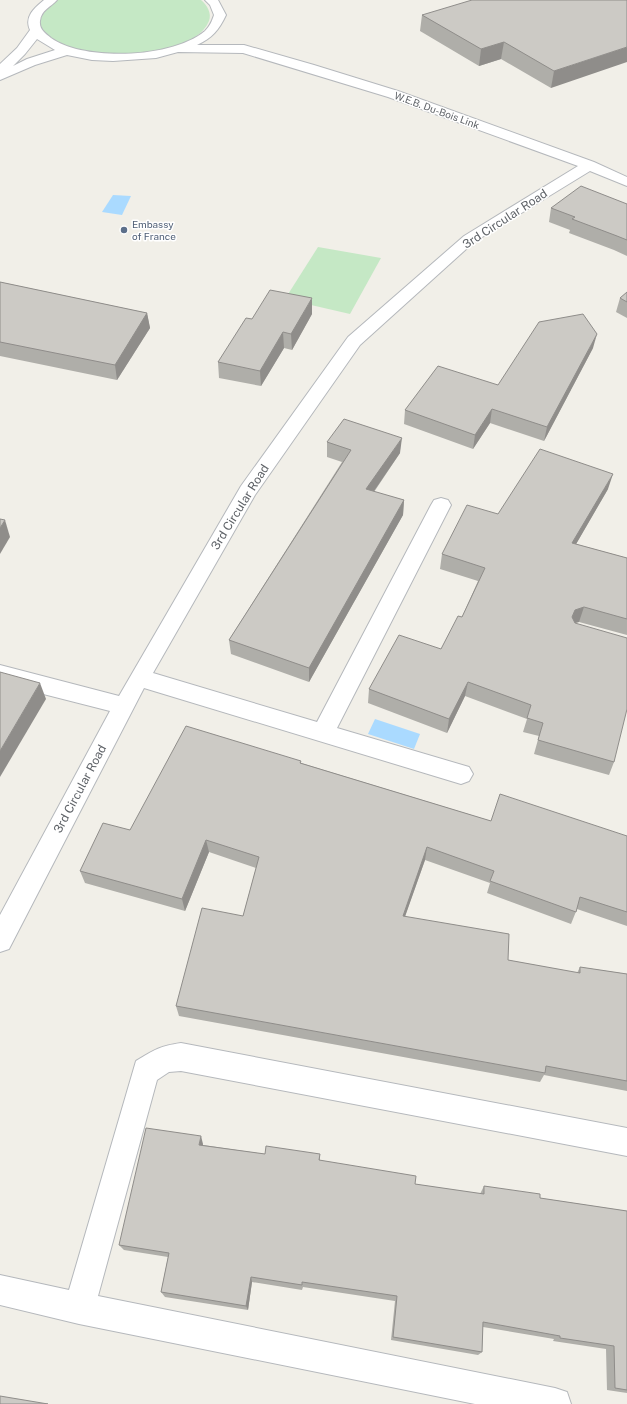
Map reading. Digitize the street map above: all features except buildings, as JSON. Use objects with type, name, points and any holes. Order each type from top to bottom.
[{"type":"street","points":[[29,0],[39,10]]},
{"type":"street","points":[[51,0],[39,10],[34,21],[36,31],[47,42],[66,51],[92,56],[122,58],[152,55],[180,49],[201,39],[215,27],[220,15],[215,3],[211,0]]},
{"type":"street","name":"W.E.B. Du-Bois Link","points":[[215,27],[244,49]]},
{"type":"street","points":[[1,69],[36,31]]},
{"type":"street","name":"W.E.B. Du-Bois Link","points":[[180,49],[244,49],[393,94],[589,165],[627,182]]},
{"type":"street","points":[[1,69],[31,62],[66,51]]},
{"type":"street","name":"3rd Circular Road","points":[[0,940],[139,678],[248,491],[354,341],[469,239],[589,165]]},
{"type":"street","points":[[323,732],[441,505]]},
{"type":"street","points":[[0,674],[124,706]]},
{"type":"street","points":[[139,678],[461,774]]},
{"type":"street","points":[[79,1308],[146,1071],[164,1059],[181,1057],[627,1142]]},
{"type":"street","points":[[0,1290],[79,1308],[554,1404]]},
{"type":"green space","points":[[58,0],[201,0],[208,9],[210,18],[201,32],[188,41],[172,47],[136,54],[88,53],[55,43],[40,28],[42,15]]},
{"type":"green space","points":[[318,247],[381,258],[350,314],[285,299]]},
{"type":"water","points":[[113,195],[131,196],[122,215],[102,212]]},
{"type":"water","points":[[375,719],[420,734],[414,749],[368,734]]},
{"type":"place","name":"Embassy of France","points":[[124,230]]}]
